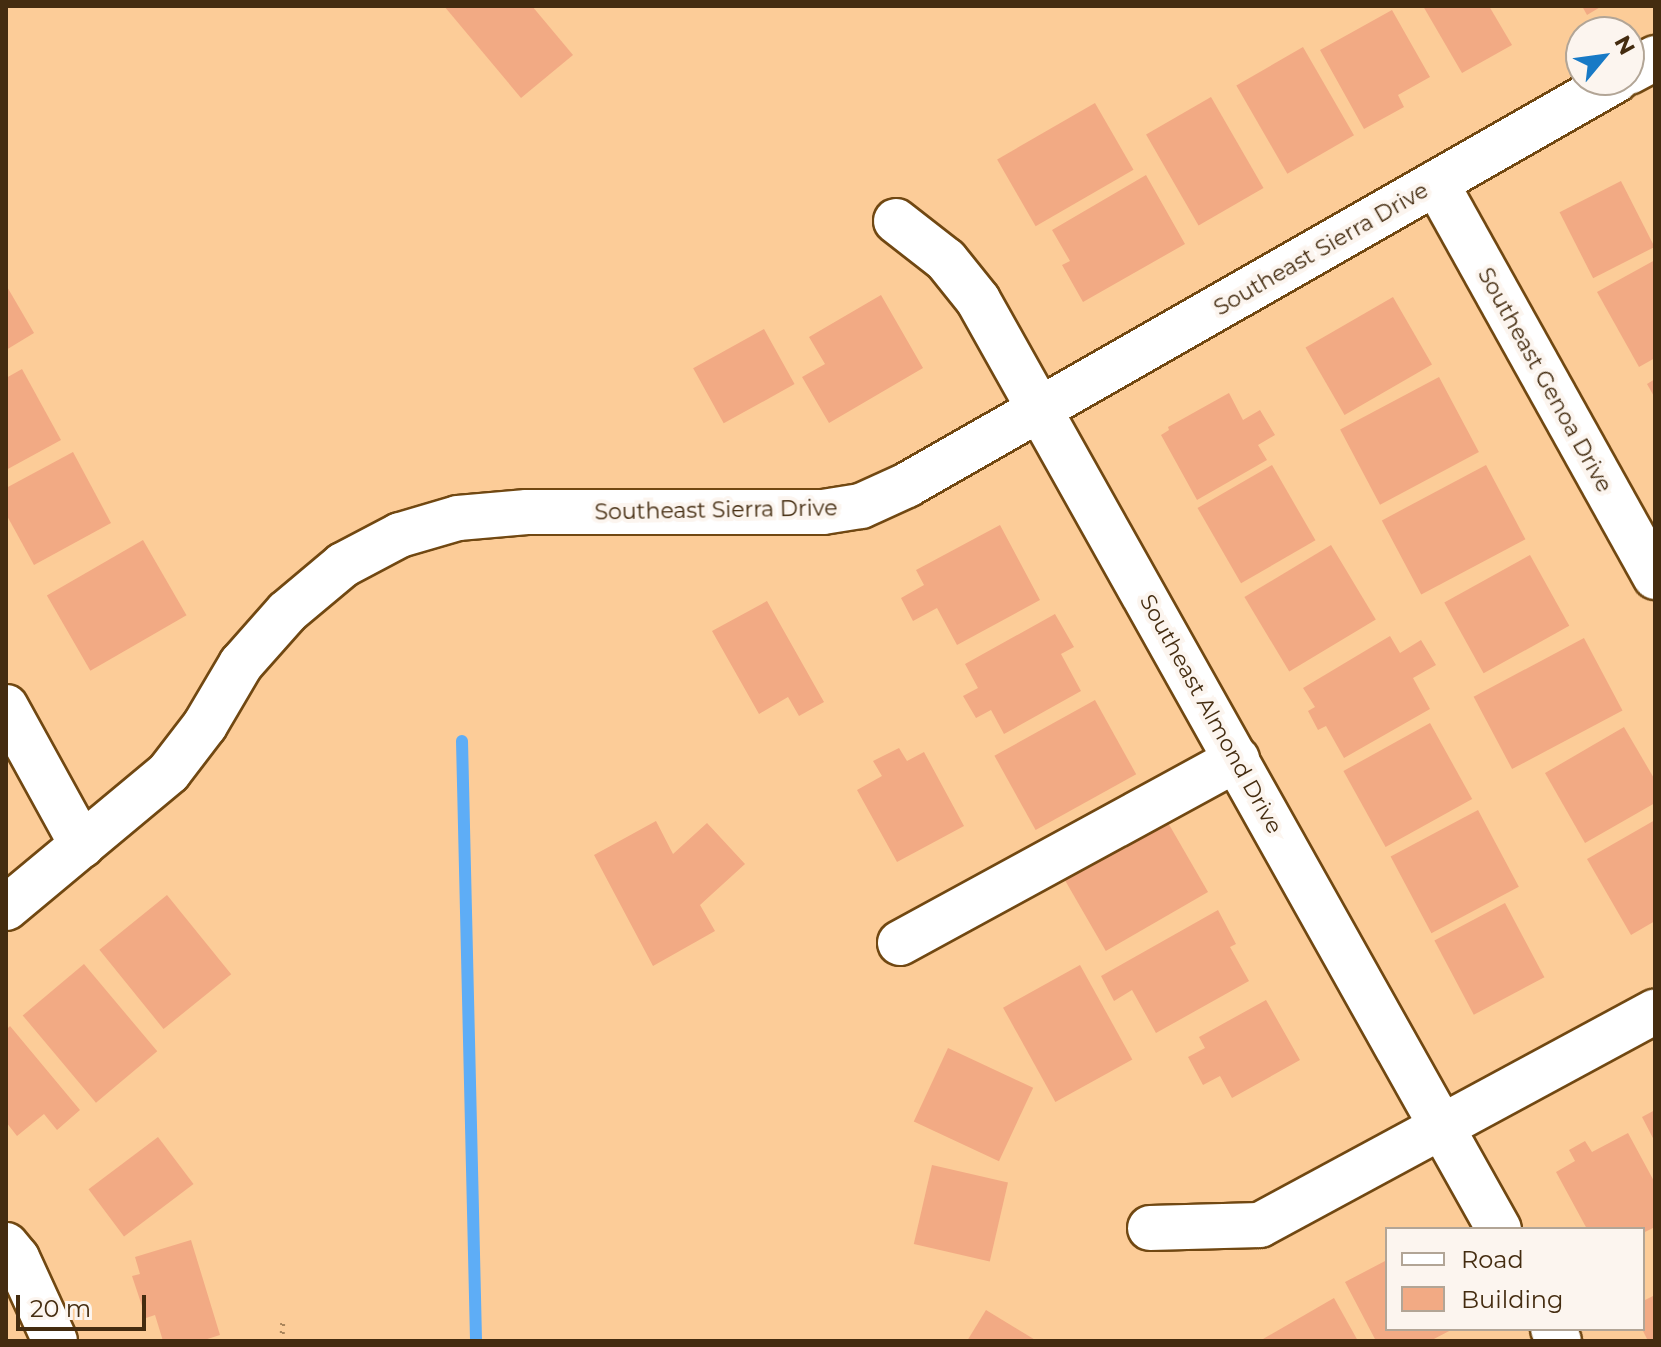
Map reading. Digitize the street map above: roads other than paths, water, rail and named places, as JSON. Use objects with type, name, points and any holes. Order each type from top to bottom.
[{"type":"street","name":"Southeast Sierra Drive","points":[[6,908],[169,772],[205,725],[241,664],[287,612],[343,565],[400,535],[458,518],[527,512],[823,512],[861,506],[907,485],[1588,96]]},
{"type":"street","name":"Southeast Genoa Drive","points":[[1436,183],[1653,571]]},
{"type":"street","name":"Southeast Almond Drive","points":[[896,221],[946,260],[978,300],[1498,1227]]},
{"type":"street","points":[[6,707],[82,845]]},
{"type":"street","points":[[900,943],[1237,759]]},
{"type":"street","points":[[1150,1228],[1260,1225],[1655,1011]]},
{"type":"street","points":[[6,1245],[17,1258],[55,1341]]},
{"type":"waterway","points":[[462,741],[476,1341]]}]
